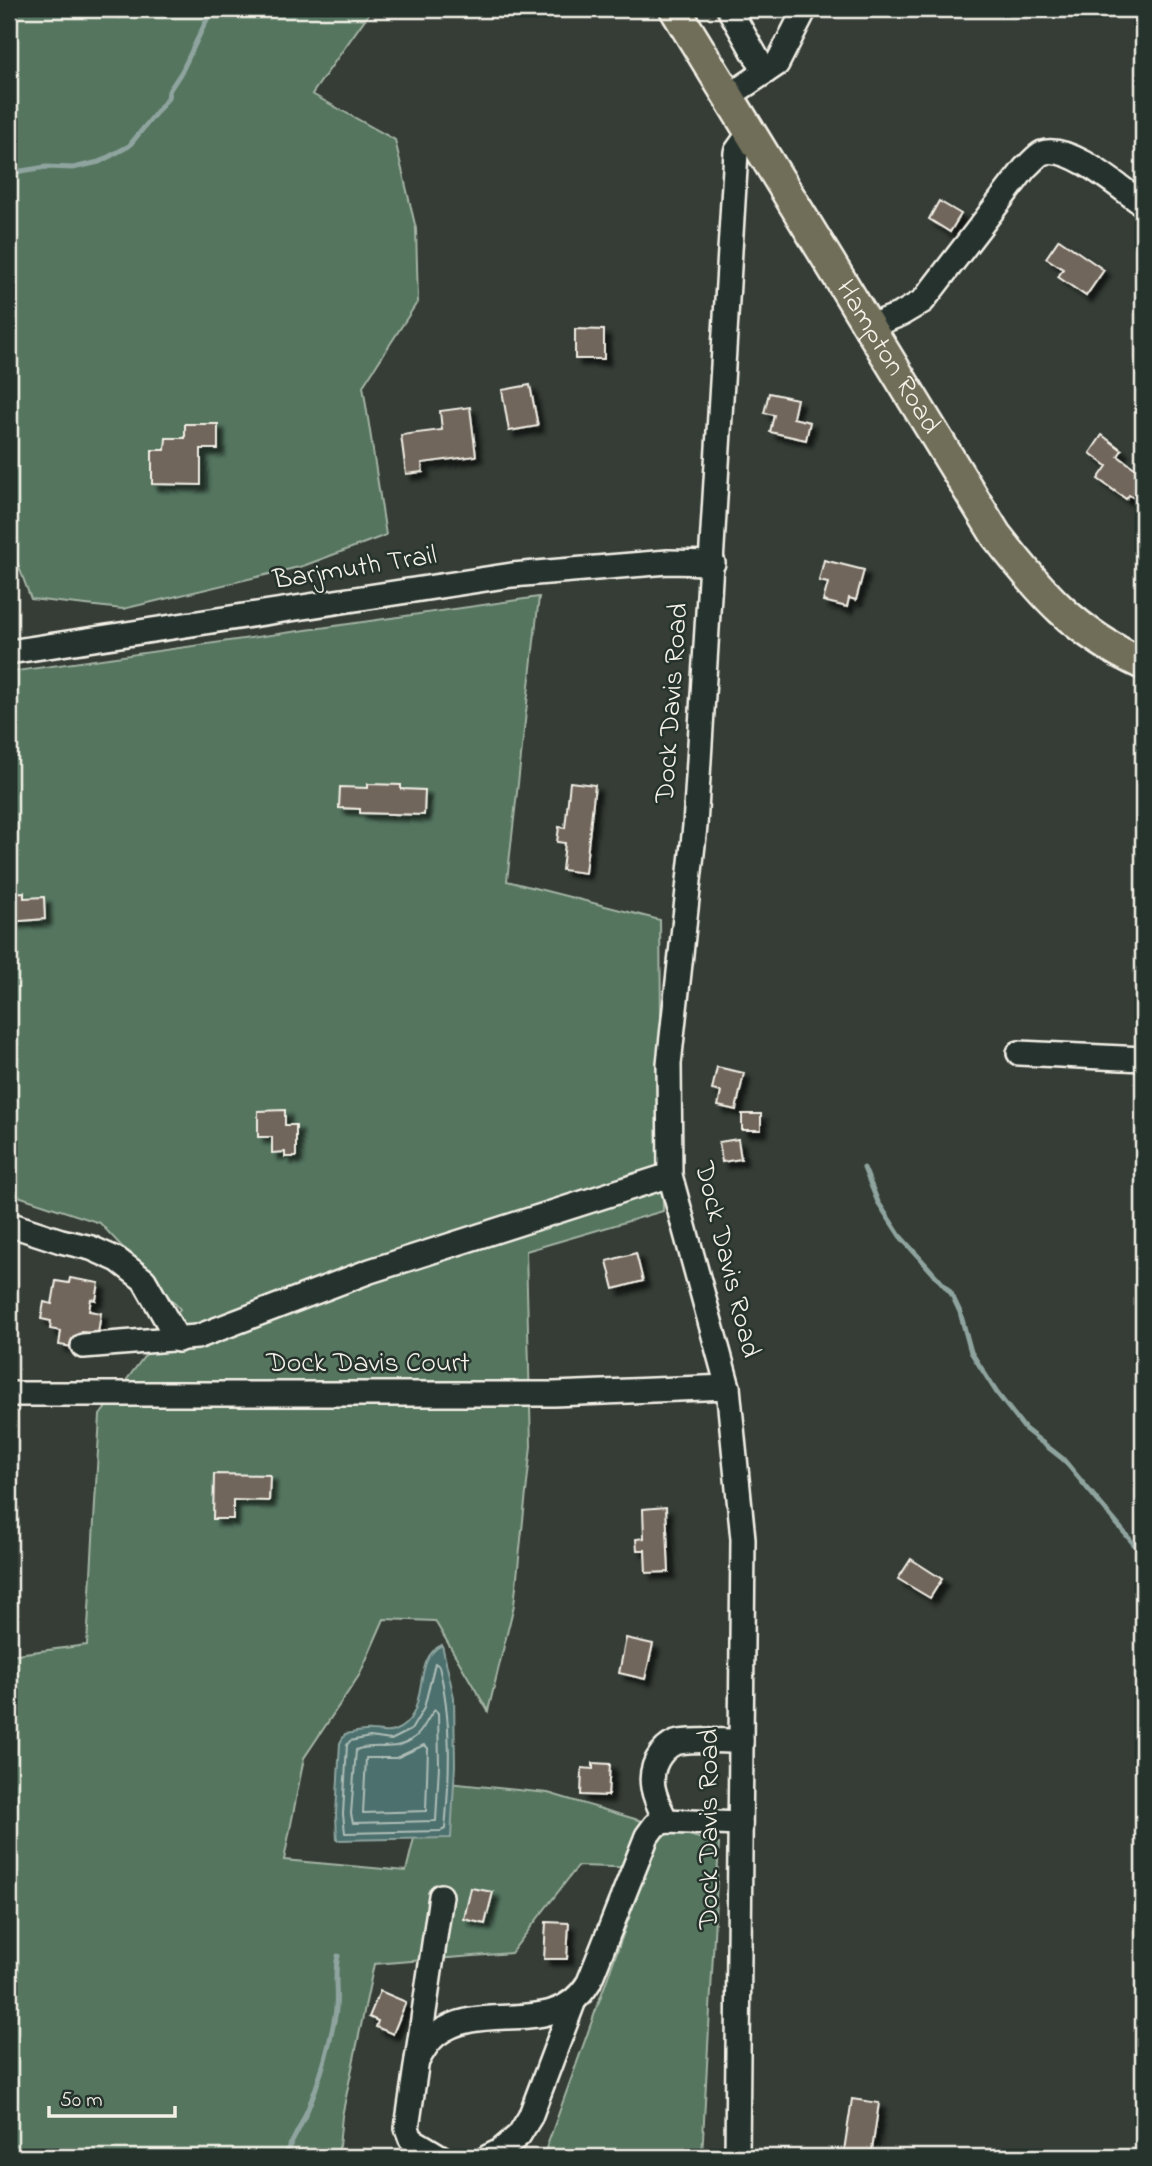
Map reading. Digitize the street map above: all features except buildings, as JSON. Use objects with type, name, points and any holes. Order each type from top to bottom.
[{"type":"main road","name":"Hampton Road","points":[[676,9],[996,535],[1032,582],[1063,614],[1097,640],[1143,664]]},
{"type":"street","points":[[729,9],[765,72]]},
{"type":"street","points":[[729,96],[777,64],[795,14]]},
{"type":"street","name":"Dock Davis Road","points":[[737,2157],[743,1539],[728,1387],[670,1175],[669,1064],[695,826],[737,152],[751,131]]},
{"type":"street","points":[[868,327],[901,314],[922,301],[1025,168],[1041,153],[1059,152],[1089,165],[1143,204]]},
{"type":"street","name":"Barjmuth Trail","points":[[9,652],[512,575],[668,562],[713,563]]},
{"type":"street","points":[[1019,1053],[1143,1059]]},
{"type":"street","points":[[83,1346],[197,1337],[370,1271],[670,1175]]},
{"type":"street","points":[[9,1224],[91,1248],[118,1260],[144,1280],[178,1339]]},
{"type":"street","name":"Dock Davis Court","points":[[9,1394],[554,1394],[728,1387]]},
{"type":"street","points":[[666,1821],[656,1801],[651,1782],[655,1762],[666,1748],[677,1742],[741,1741]]},
{"type":"street","points":[[488,2157],[519,2135],[530,2117],[573,2003],[589,1982],[647,1836],[655,1825],[666,1821],[740,1824]]},
{"type":"street","points":[[441,1896],[407,2129],[411,2139],[441,2157]]},
{"type":"street","points":[[417,2061],[435,2036],[453,2025],[472,2020],[544,2015],[573,2003]]},
{"type":"green space","points":[[9,9],[107,9],[120,18],[128,9],[372,9],[312,94],[395,140],[416,229],[418,301],[363,386],[386,535],[303,566],[123,609],[31,599],[10,543]]},
{"type":"green space","points":[[539,597],[507,881],[660,920],[663,1211],[526,1251],[531,1446],[514,1605],[488,1711],[435,1621],[384,1619],[360,1674],[304,1758],[284,1860],[406,1871],[428,1781],[548,1793],[719,1844],[702,2157],[543,2157],[647,1868],[578,1866],[511,1953],[374,1964],[342,2116],[338,2157],[9,2157],[9,1655],[87,1645],[100,1415],[180,1309],[100,1223],[9,1193],[9,672]]},
{"type":"water","points":[[442,1645],[454,1697],[455,1765],[451,1838],[337,1840],[340,1743],[345,1734],[365,1731],[391,1732],[406,1724],[418,1701],[426,1663],[432,1652]]},
{"type":"waterway","points":[[9,173],[46,167],[73,168],[99,162],[129,146],[168,98],[169,91],[182,71],[212,9]]},
{"type":"waterway","points":[[864,1168],[878,1202],[900,1236],[951,1293],[960,1312],[971,1352],[997,1393],[1025,1429],[1063,1459],[1143,1555]]},
{"type":"waterway","points":[[283,2157],[309,2107],[327,2053],[336,2008],[338,1956]]}]
